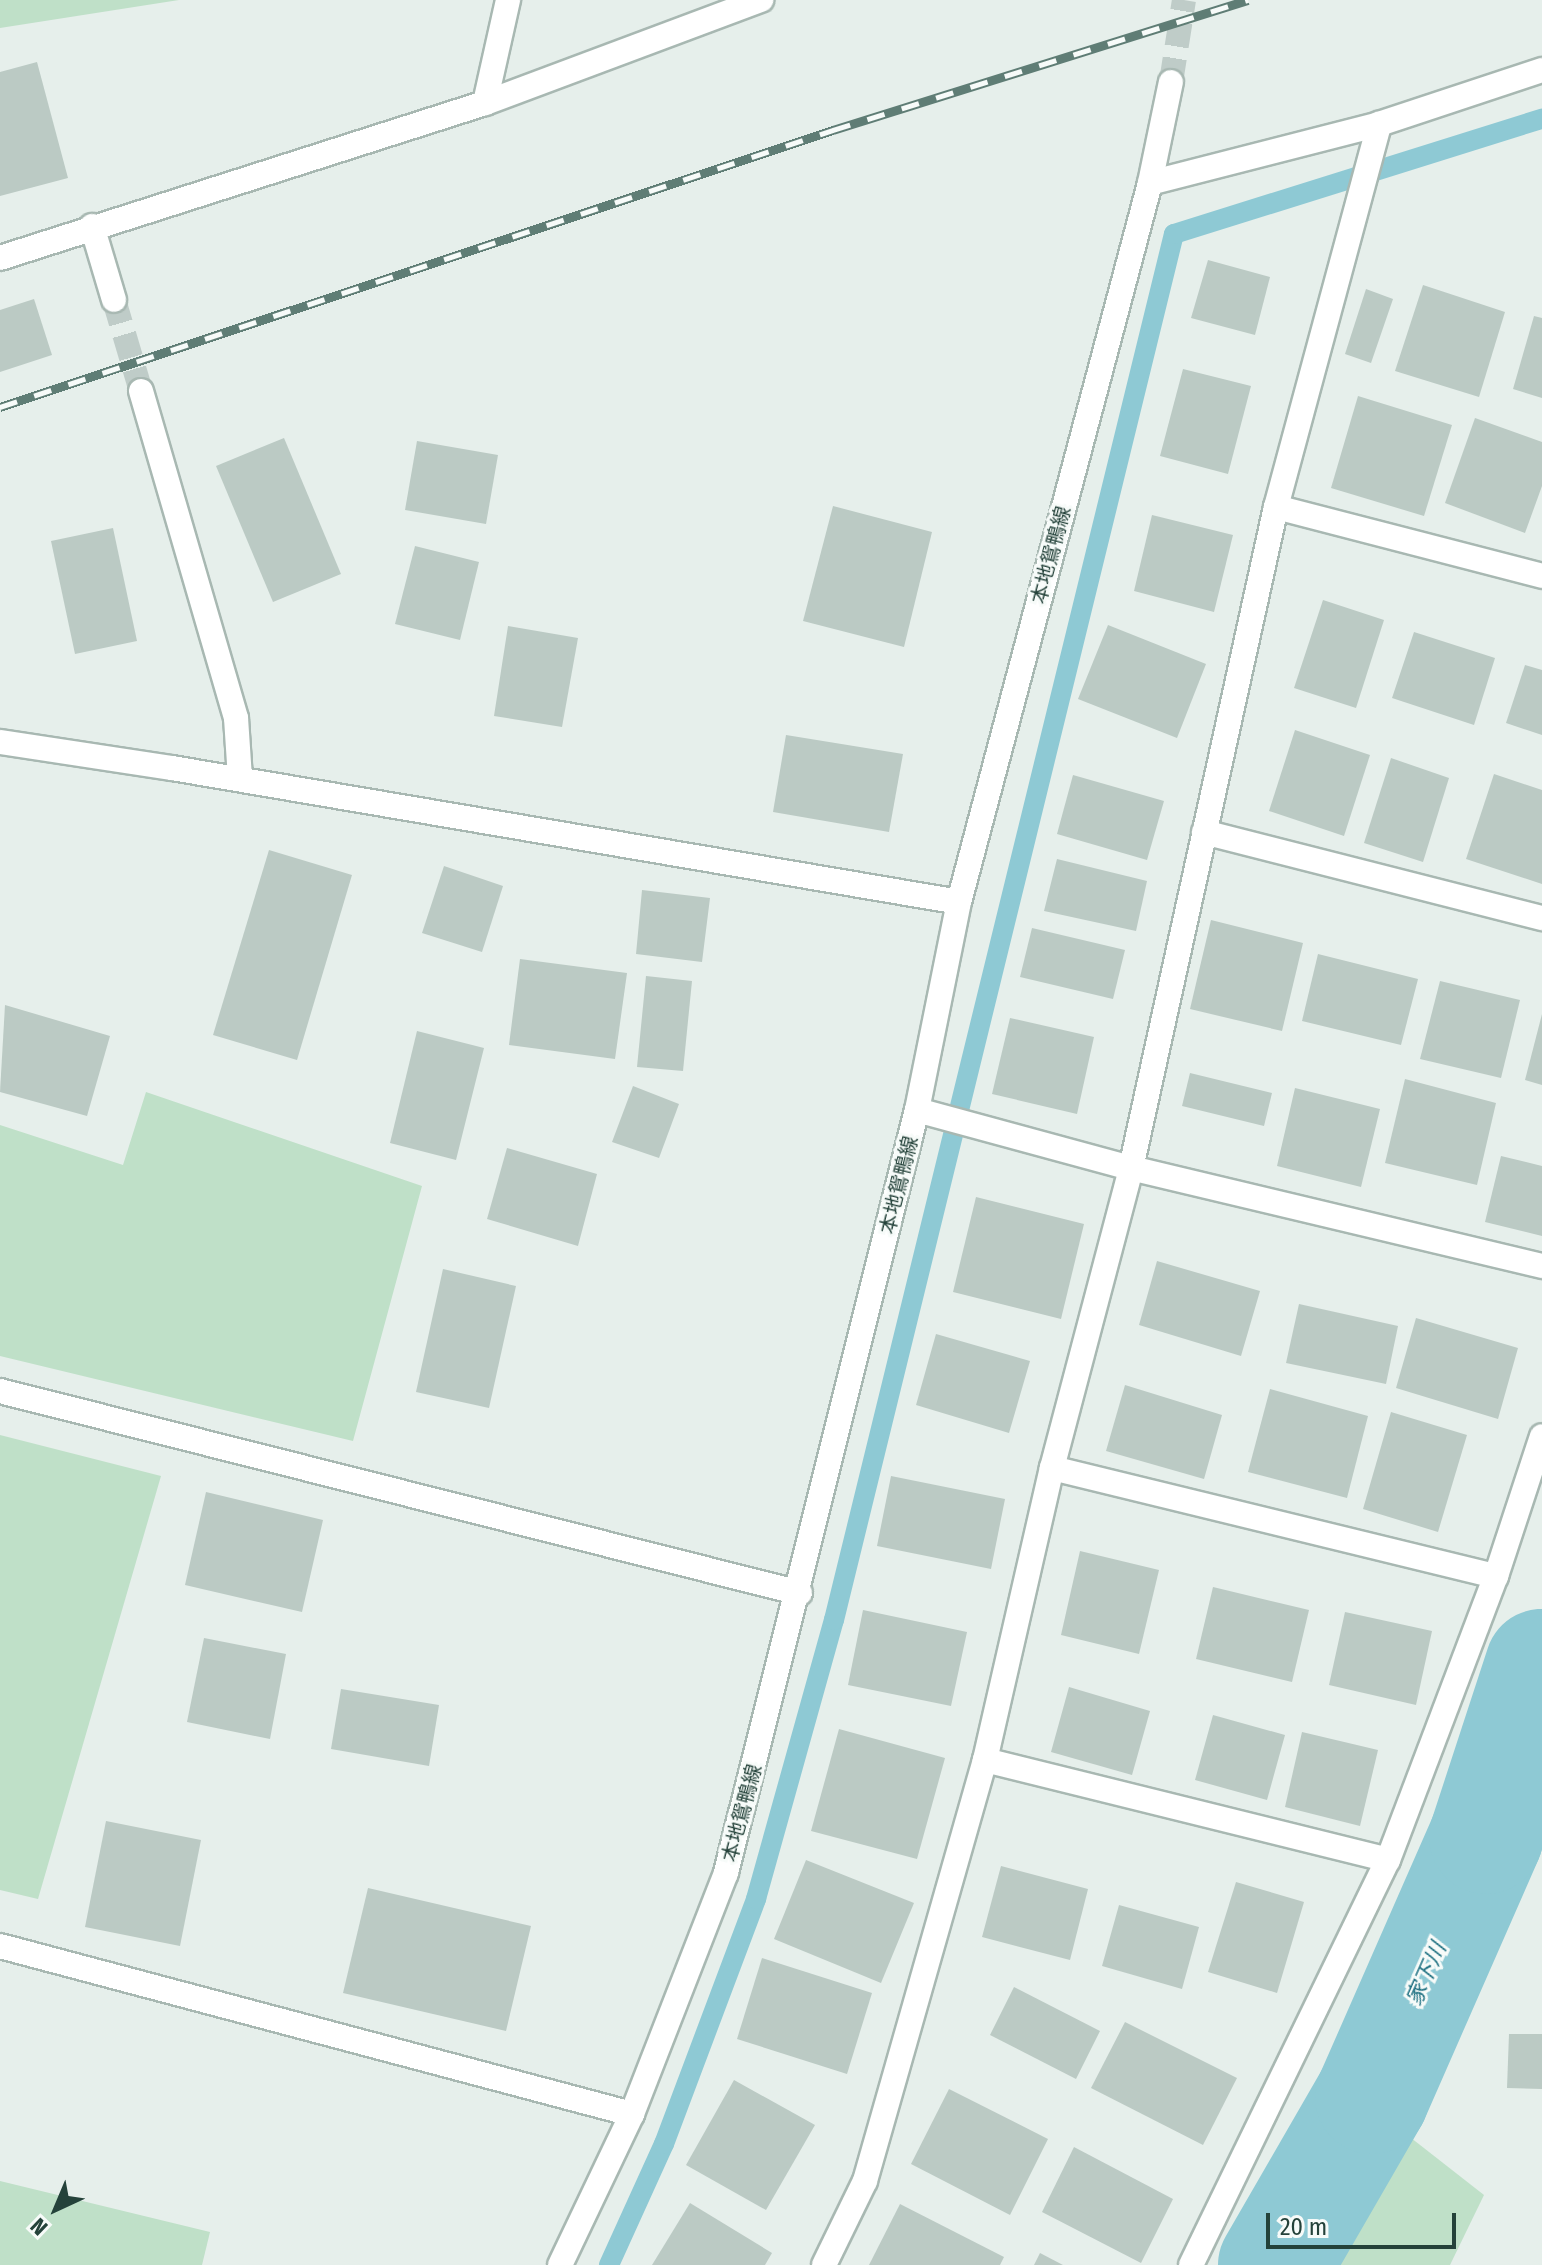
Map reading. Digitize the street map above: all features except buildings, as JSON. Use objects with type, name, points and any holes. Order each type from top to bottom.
[{"type":"street","points":[[485,103],[508,0]]},
{"type":"street","points":[[0,258],[92,226],[485,103],[761,0]]},
{"type":"street","points":[[1150,183],[1379,124],[1542,70]]},
{"type":"street","name":"本地鴛鴨線","points":[[560,2265],[632,2114],[726,1873],[800,1593],[917,1110],[959,902],[1150,183],[1171,82]]},
{"type":"street","points":[[824,2265],[865,2181],[985,1760],[1052,1468],[1131,1168],[1276,507],[1379,124]]},
{"type":"street","points":[[92,226],[114,300]]},
{"type":"street","points":[[141,391],[236,718],[240,778]]},
{"type":"street","points":[[1276,507],[1542,576]]},
{"type":"street","points":[[0,742],[240,778],[959,902]]},
{"type":"street","points":[[1204,832],[1542,918]]},
{"type":"street","points":[[917,1110],[1131,1168],[1542,1266]]},
{"type":"street","points":[[0,1391],[800,1593]]},
{"type":"street","points":[[1191,2265],[1388,1860],[1496,1576],[1542,1436]]},
{"type":"street","points":[[1052,1468],[1496,1576]]},
{"type":"street","points":[[985,1760],[1388,1860]]},
{"type":"street","points":[[0,1946],[632,2114]]},
{"type":"green space","points":[[0,0],[179,0],[0,28]]},
{"type":"green space","points":[[146,1092],[422,1186],[353,1441],[0,1356],[0,1125],[123,1165]]},
{"type":"green space","points":[[0,1435],[161,1476],[38,1899],[0,1890]]},
{"type":"green space","points":[[1383,2116],[1484,2195],[1450,2265],[1306,2265]]},
{"type":"green space","points":[[0,2181],[210,2232],[202,2265],[0,2265]]},
{"type":"waterway","points":[[609,2265],[664,2144],[756,1899],[834,1620],[1174,234],[1542,119]]},
{"type":"waterway","name":"家下川","points":[[1275,2265],[1372,2097],[1486,1837],[1542,1666]]},
{"type":"tunnel","points":[[1171,82],[1184,0]]},
{"type":"tunnel","points":[[114,300],[141,391]]},
{"type":"railway","points":[[0,407],[833,130],[1248,0]]}]
